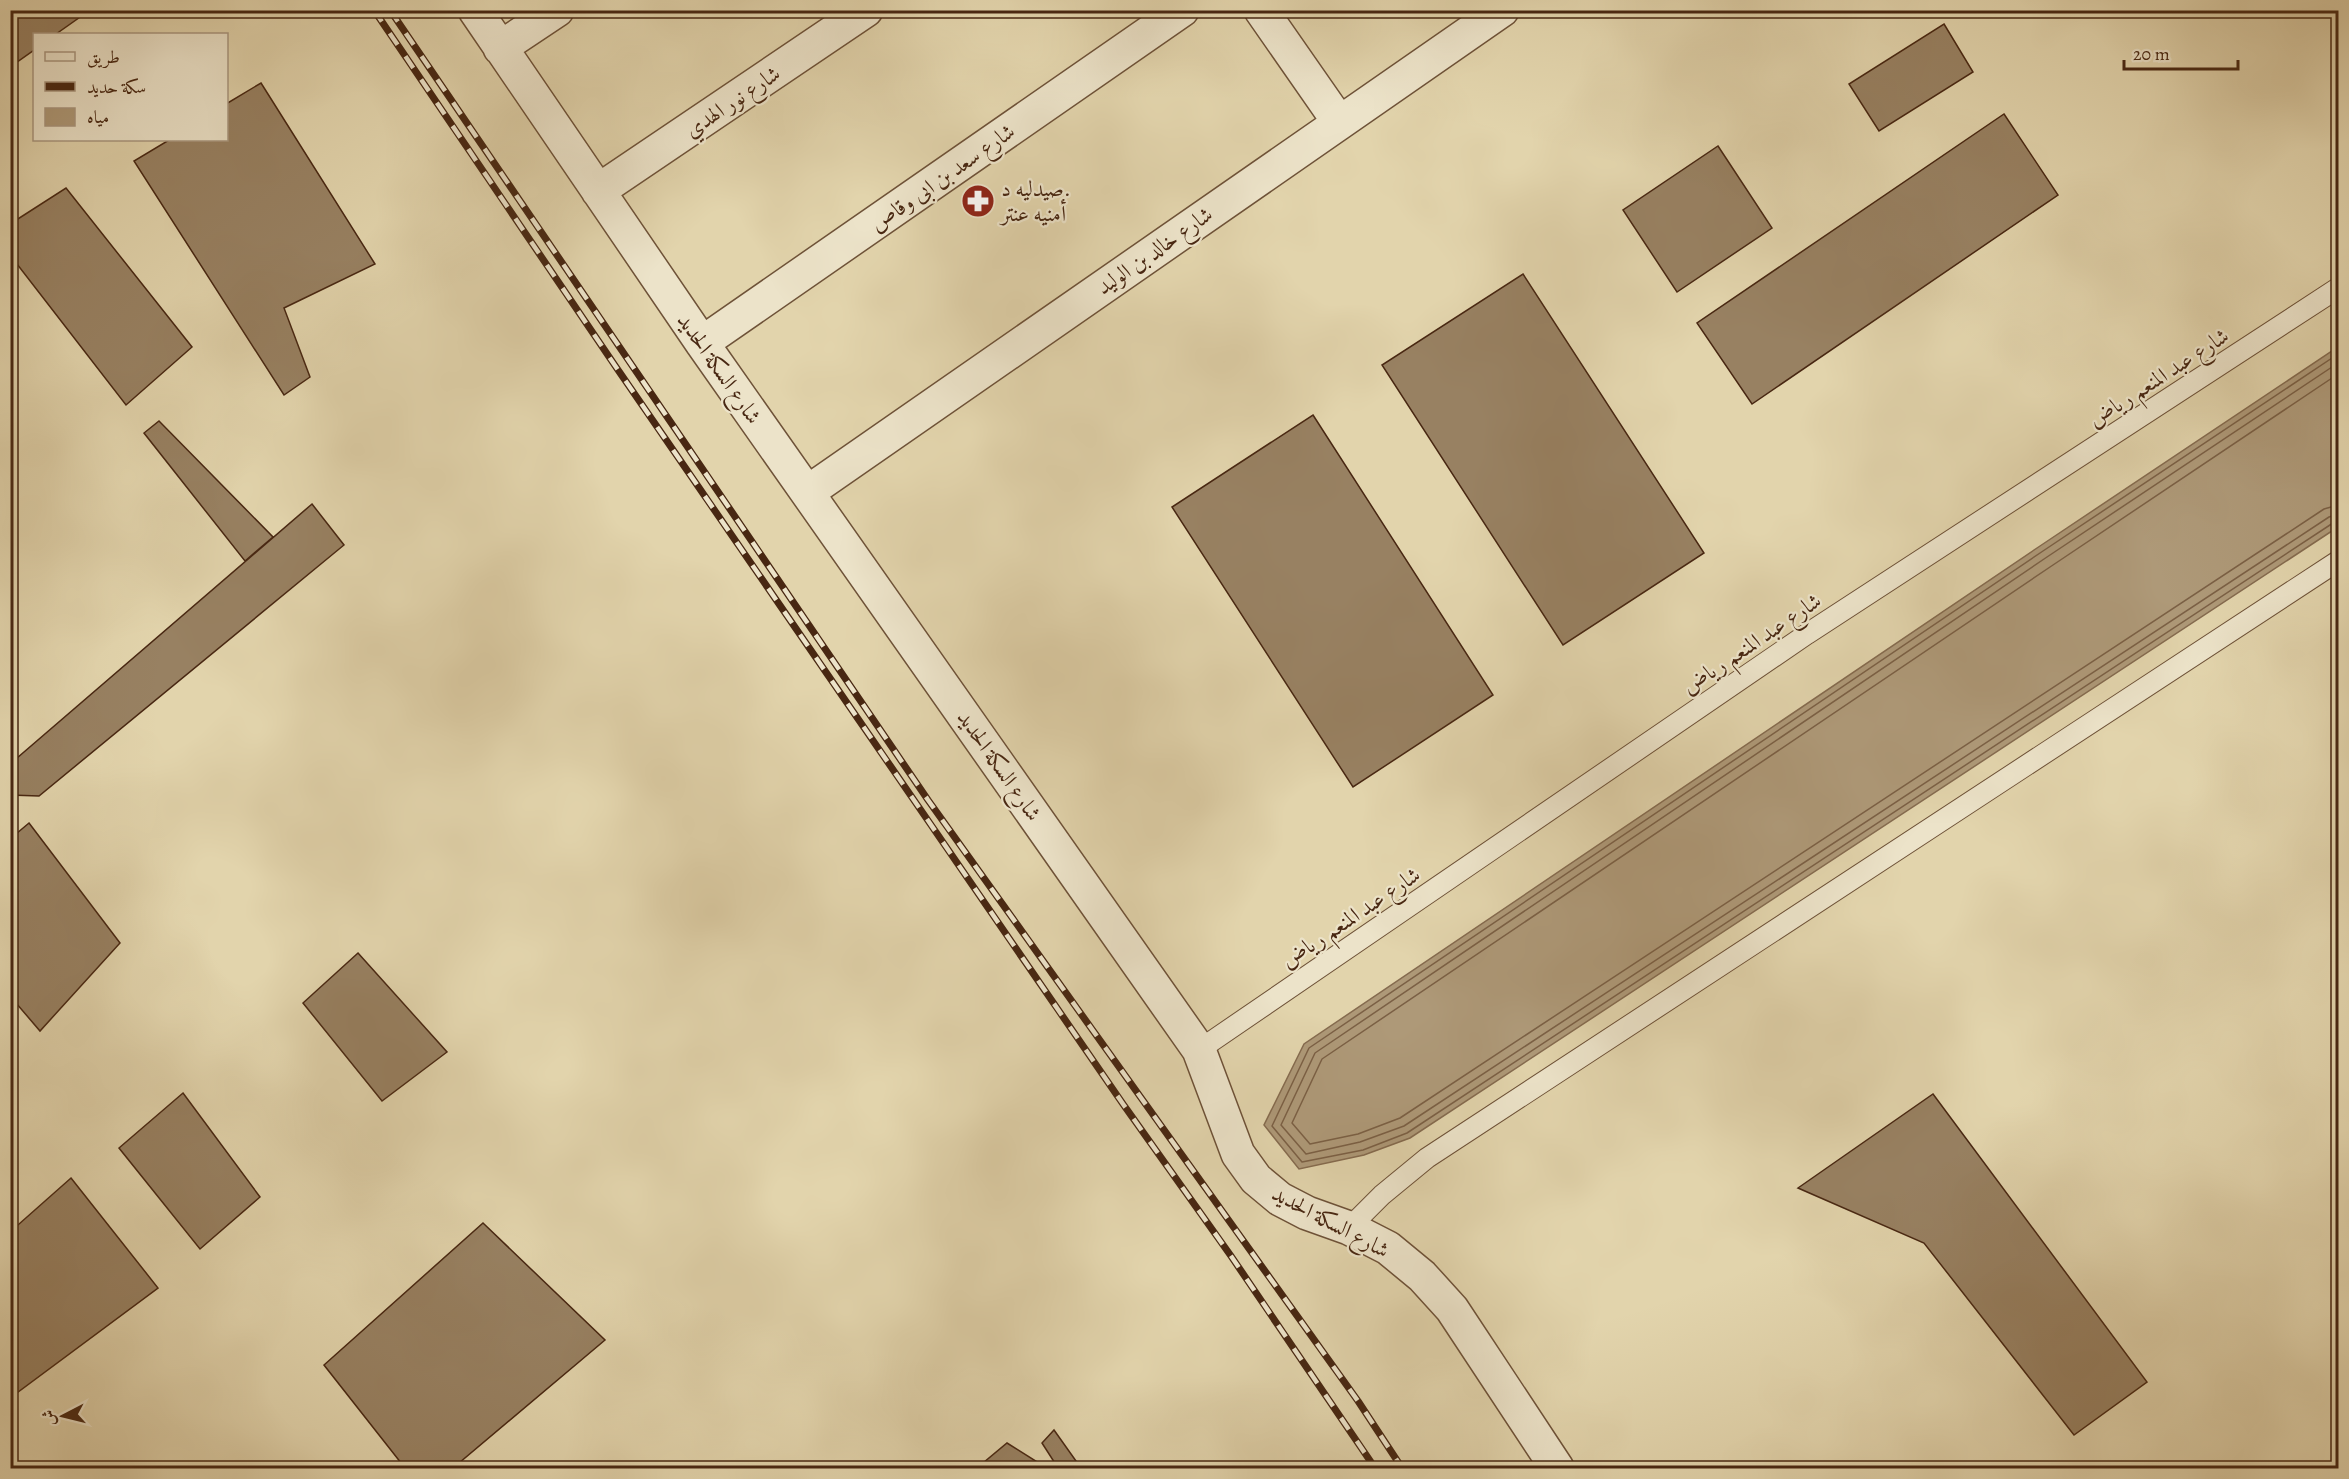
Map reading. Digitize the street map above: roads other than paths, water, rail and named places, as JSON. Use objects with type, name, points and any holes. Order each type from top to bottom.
[{"type":"street","name":"شارع السكة الحديد","points":[[475,10],[702,343],[1199,1050],[1238,1154],[1256,1179],[1280,1199],[1307,1213],[1349,1228],[1388,1248],[1422,1276],[1452,1309],[1557,1468]]},
{"type":"street","points":[[500,48],[557,10]]},
{"type":"street","name":"شارع نور الهدي","points":[[598,191],[866,10]]},
{"type":"street","name":"شارع سعد بن ابى وقاص","points":[[702,343],[1182,10]]},
{"type":"street","points":[[1261,10],[1339,122]]},
{"type":"street","name":"شارع خالد بن الوليد","points":[[808,492],[1502,10]]},
{"type":"lane","name":"شارع عبد المنعم رياض","points":[[1199,1050],[1807,634],[2338,288]]},
{"type":"lane","points":[[1349,1228],[1382,1195],[1427,1158],[2338,561]]},
{"type":"water","points":[[2338,347],[2338,527],[1410,1138],[1364,1155],[1299,1169],[1264,1125],[1304,1044]]},
{"type":"railway","points":[[374,10],[616,367],[1375,1468]]},
{"type":"railway","points":[[390,10],[928,800],[1358,1401],[1402,1468]]},
{"type":"place","name":"صيدليه د. أمنيه عنتر","points":[[978,201]]}]
